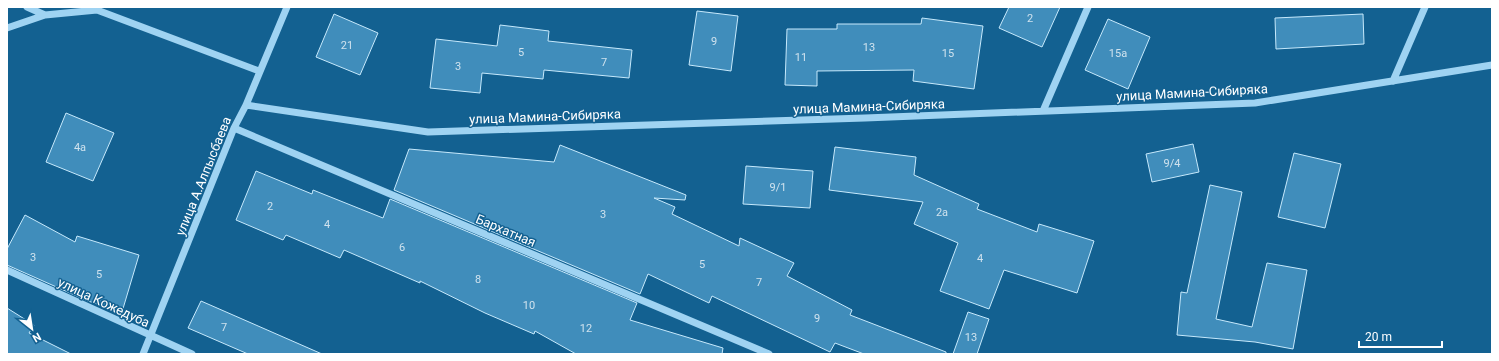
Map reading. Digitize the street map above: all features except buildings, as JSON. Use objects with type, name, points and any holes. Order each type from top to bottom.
[{"type":"street","points":[[27,7],[45,16]]},
{"type":"street","name":"улица А.Алпысбаева","points":[[143,354],[234,128],[246,105],[287,7]]},
{"type":"street","points":[[1043,111],[1088,7]]},
{"type":"street","points":[[1392,81],[1425,7]]},
{"type":"street","points":[[7,28],[45,16],[97,10],[259,72]]},
{"type":"street","name":"улица Мамина-Сибиряка","points":[[246,105],[428,132],[1255,103],[1492,65]]},
{"type":"street","name":"Бархатная","points":[[234,128],[769,354]]},
{"type":"street","name":"улица Кожедуба","points":[[7,270],[192,354]]}]
